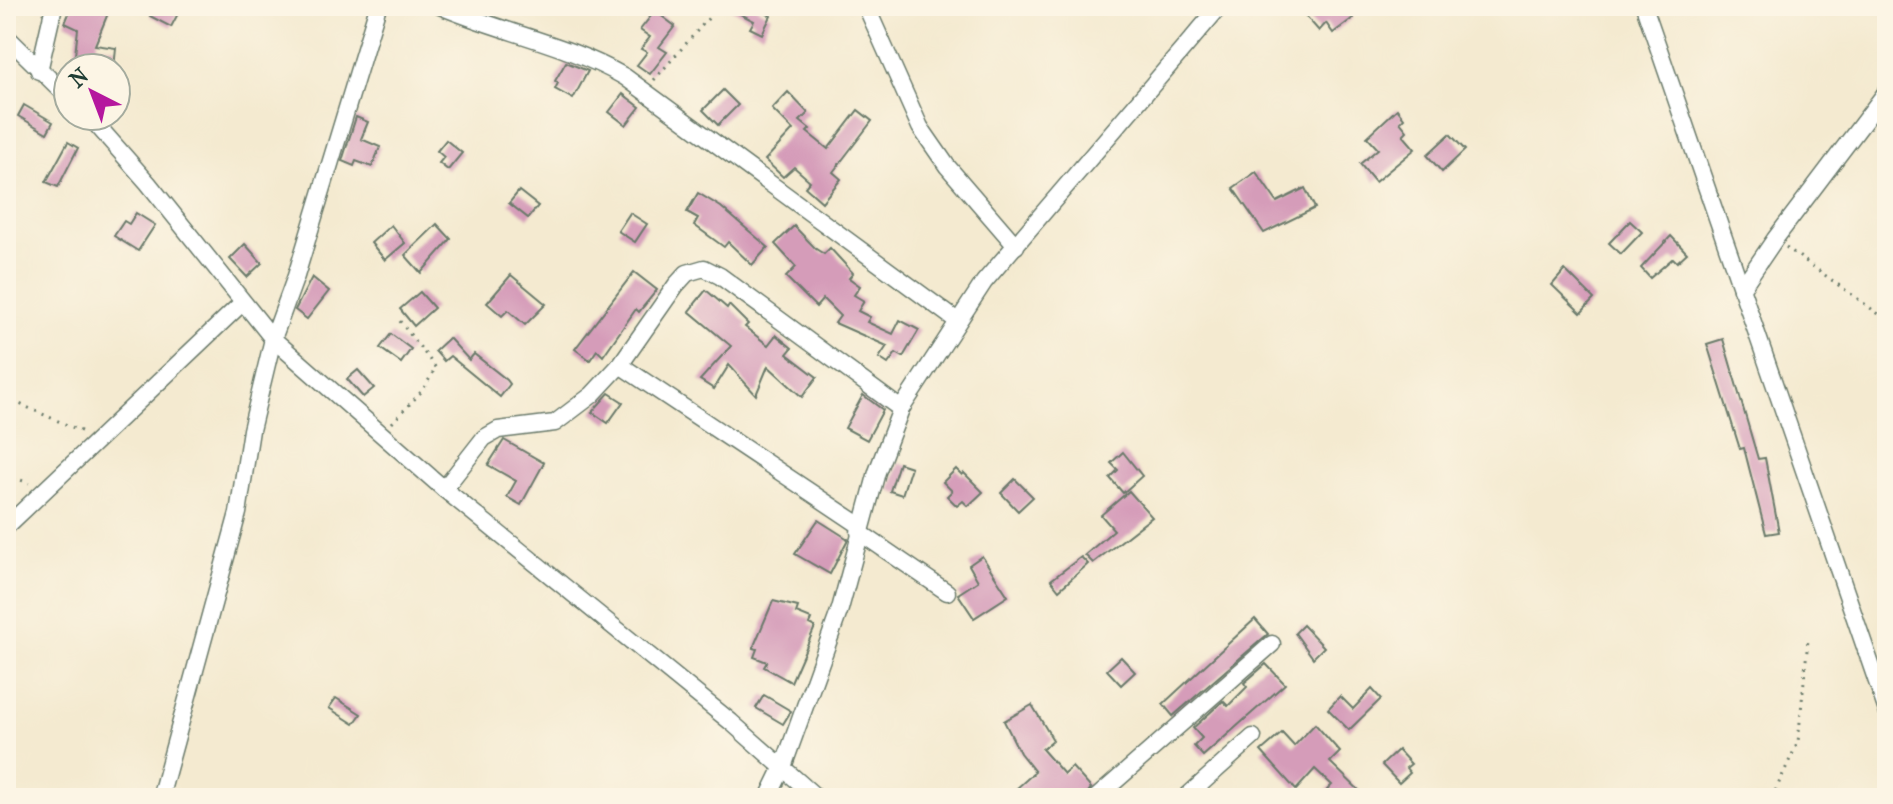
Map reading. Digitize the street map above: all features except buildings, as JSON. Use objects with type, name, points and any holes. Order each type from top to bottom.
[{"type":"street","points":[[39,71],[54,6]]},
{"type":"street","points":[[160,798],[238,513],[251,430],[273,339],[296,276],[378,6]]},
{"type":"street","points":[[440,6],[519,37],[576,52],[625,77],[781,188],[956,320]]},
{"type":"street","points":[[866,6],[920,127],[947,166],[1016,246]]},
{"type":"street","points":[[768,798],[783,767],[840,609],[860,529],[901,409],[956,320],[1220,6]]},
{"type":"street","points":[[1644,6],[1887,711]]},
{"type":"street","points":[[6,36],[52,83]]},
{"type":"street","points":[[1741,289],[1887,91]]},
{"type":"street","points":[[103,132],[167,206],[273,339],[444,489],[817,798]]},
{"type":"street","points":[[444,489],[484,438],[498,430],[555,423],[592,395],[620,365],[676,285],[687,273],[704,268],[720,276],[901,409]]},
{"type":"street","points":[[9,521],[242,303]]},
{"type":"street","points":[[620,365],[947,592]]},
{"type":"street","points":[[1096,798],[1272,644]]},
{"type":"street","points":[[1185,798],[1253,737]]},
{"type":"path","points":[[643,91],[719,6]]},
{"type":"path","points":[[1775,239],[1887,320]]},
{"type":"path","points":[[380,433],[403,414],[436,368],[399,320]]},
{"type":"path","points":[[6,398],[99,439]]},
{"type":"path","points":[[6,475],[47,488]]},
{"type":"path","points":[[1772,798],[1798,742],[1808,640]]}]
